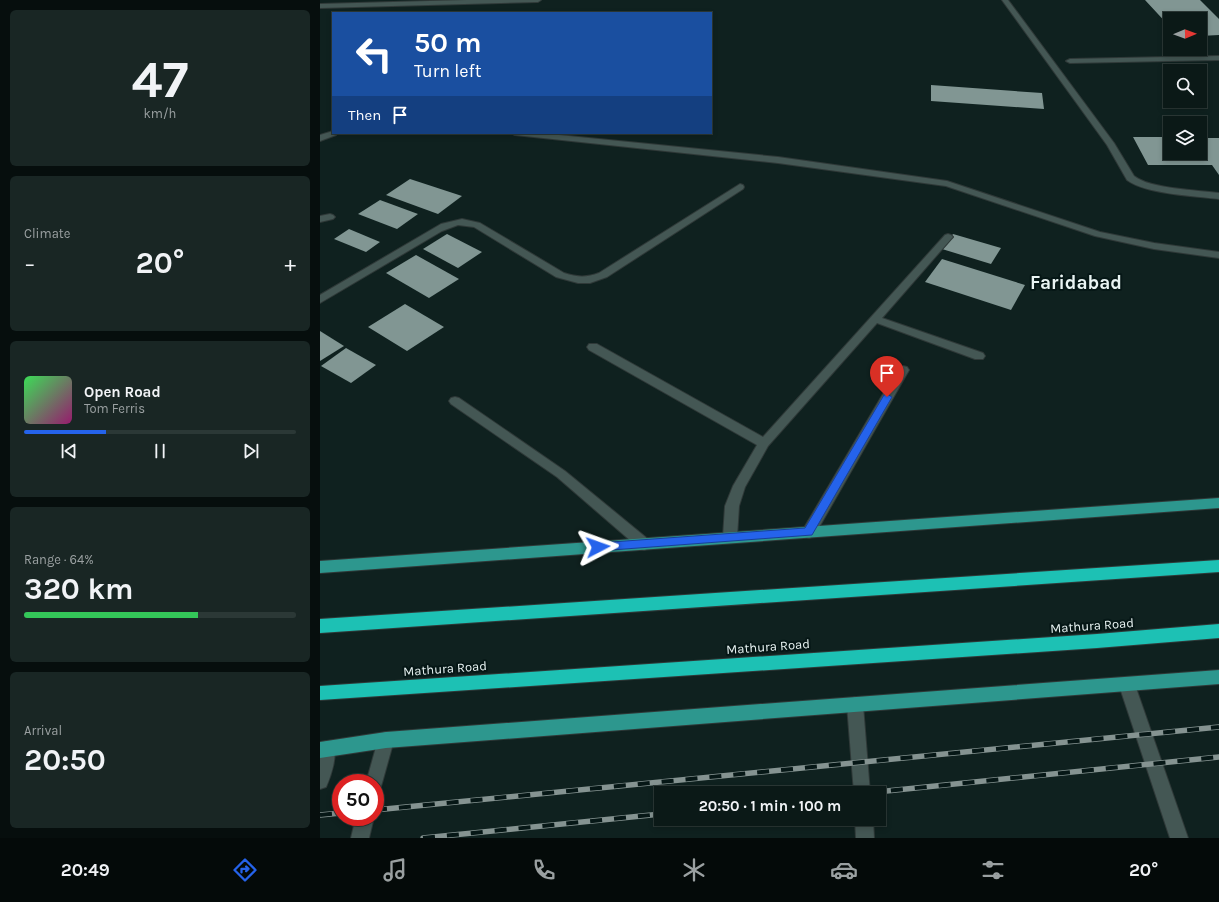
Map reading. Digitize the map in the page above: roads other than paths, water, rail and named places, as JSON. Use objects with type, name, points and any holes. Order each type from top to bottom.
[{"type":"highway","points":[[320,626],[1219,566]]},
{"type":"highway","name":"Mathura Road","points":[[320,693],[1219,631]]},
{"type":"main road","points":[[320,567],[1219,503]]},
{"type":"main road","points":[[324,749],[386,740],[1219,677]]},
{"type":"street","points":[[320,6],[538,0]]},
{"type":"street","points":[[1005,0],[1111,145],[1130,178],[1136,182],[1149,186],[1219,196]]},
{"type":"street","points":[[1070,61],[1219,58]]},
{"type":"street","points":[[320,138],[332,133]]},
{"type":"street","points":[[525,134],[778,160],[947,184],[1098,234],[1154,246],[1219,256]]},
{"type":"street","points":[[320,300],[439,229],[450,223],[458,221],[467,221],[477,225],[560,275],[578,280],[590,280],[609,272],[740,187]]},
{"type":"street","points":[[320,219],[330,217]]},
{"type":"street","points":[[730,537],[732,506],[739,486],[764,443],[948,237]]},
{"type":"street","points":[[875,319],[978,356]]},
{"type":"street","points":[[593,347],[764,443]]},
{"type":"street","points":[[808,532],[903,370]]},
{"type":"street","points":[[455,401],[561,474],[644,544]]},
{"type":"street","points":[[1128,685],[1179,838]]},
{"type":"street","points":[[855,705],[861,786]]},
{"type":"street","points":[[377,774],[386,740]]},
{"type":"street","points":[[320,781],[324,749]]},
{"type":"street","points":[[360,838],[363,826]]},
{"type":"street","points":[[864,826],[865,838]]},
{"type":"railway","points":[[384,809],[1219,727]]},
{"type":"railway","points":[[886,791],[1219,757]]},
{"type":"railway","points":[[320,815],[332,814]]},
{"type":"railway","points":[[423,838],[654,815]]},
{"type":"district","name":"Faridabad","points":[[1076,282]]}]
